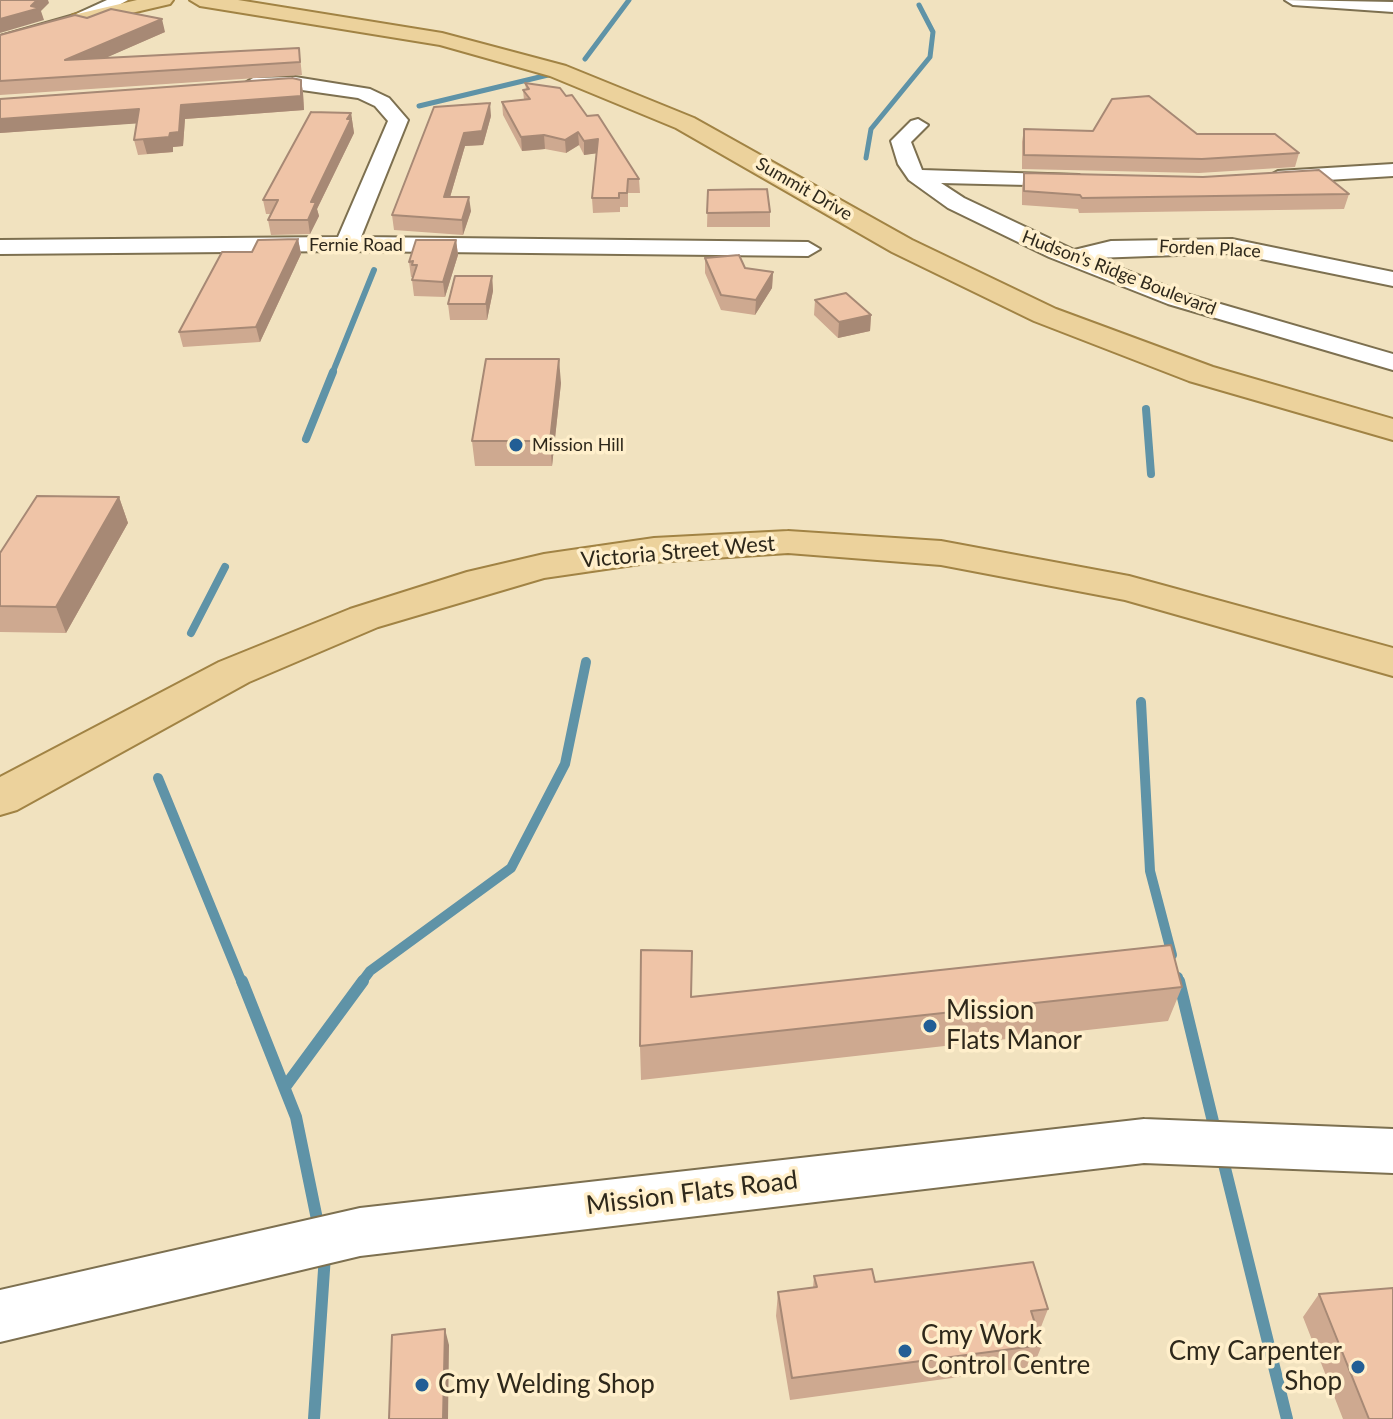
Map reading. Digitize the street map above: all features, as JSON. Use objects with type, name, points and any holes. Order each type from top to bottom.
[{"type":"main road","points":[[80,19],[100,0]]},
{"type":"main road","points":[[80,19],[163,0]]},
{"type":"main road","name":"Summit Drive","points":[[200,0],[442,39],[558,71],[685,123],[902,246],[1045,315],[1201,374],[1393,430]]},
{"type":"main road","name":"Summit Drive","points":[[268,0],[388,19],[573,66],[703,119],[961,259],[1062,305],[1212,358],[1393,406]]},
{"type":"main road","name":"Victoria Street West","points":[[0,771],[218,655],[344,602],[469,563],[535,548],[715,526],[859,529],[940,535],[1023,547],[1129,569],[1393,638]]},
{"type":"main road","name":"Victoria Street West","points":[[0,798],[234,672],[364,618],[481,581],[544,566],[654,550],[788,542],[954,555],[1129,588],[1393,662]]},
{"type":"street","points":[[0,41],[80,19],[120,0]]},
{"type":"street","points":[[1293,0],[1393,7]]},
{"type":"street","points":[[239,85],[295,83],[352,90],[382,102],[398,120],[388,151],[346,244]]},
{"type":"street","points":[[918,125],[901,141],[908,164],[916,176],[1092,181]]},
{"type":"street","points":[[1259,179],[1393,170]]},
{"type":"street","name":"Hudson's Ridge Boulevard","points":[[916,176],[956,203],[1075,259],[1177,299],[1393,362]]},
{"type":"street","name":"Fernie Road","points":[[0,247],[346,244],[808,249]]},
{"type":"street","name":"Forden Place","points":[[1075,259],[1111,248],[1232,246],[1393,279]]},
{"type":"street","name":"Mission Flats Road","points":[[0,1316],[360,1232],[1144,1141],[1393,1151]]},
{"type":"building","points":[[0,0],[37,0],[31,6],[40,8],[0,19]]},
{"type":"building","points":[[111,9],[162,19],[65,60],[299,48],[300,62],[0,81],[0,35],[75,15],[87,18]]},
{"type":"building","points":[[292,78],[301,80],[301,96],[181,105],[179,132],[170,133],[169,137],[134,140],[139,109],[0,119],[0,99]]},
{"type":"building","points":[[525,83],[560,88],[566,96],[572,95],[587,116],[598,115],[639,179],[628,179],[627,193],[619,193],[619,198],[592,198],[598,139],[584,141],[578,132],[565,140],[544,135],[521,137],[502,102],[530,99],[523,90],[529,89]]},
{"type":"building","points":[[1149,96],[1197,134],[1275,134],[1299,153],[1202,159],[1024,155],[1024,129],[1093,131],[1112,99]]},
{"type":"building","points":[[490,103],[482,131],[464,133],[444,197],[469,197],[462,220],[392,215],[434,107]]},
{"type":"building","points":[[311,112],[351,113],[347,119],[351,119],[311,202],[316,202],[308,220],[268,220],[278,200],[263,200]]},
{"type":"building","points":[[1319,170],[1349,194],[1082,198],[1080,195],[1024,191],[1024,173],[1203,177]]},
{"type":"building","points":[[767,189],[770,212],[707,213],[708,190]]},
{"type":"building","points":[[298,239],[256,327],[179,332],[222,252],[252,252],[258,240]]},
{"type":"building","points":[[416,240],[456,240],[443,282],[412,280],[417,265],[409,262]]},
{"type":"building","points":[[739,255],[745,268],[773,272],[756,300],[721,295],[705,258]]},
{"type":"building","points":[[455,276],[492,276],[486,304],[448,304]]},
{"type":"building","points":[[846,293],[871,315],[839,322],[815,300]]},
{"type":"building","name":"Mission Hill","points":[[486,359],[559,359],[550,441],[472,441]]},
{"type":"building","points":[[37,496],[119,497],[56,607],[0,606],[0,553]]},
{"type":"building","points":[[1171,945],[1182,987],[640,1046],[641,950],[692,951],[691,997]]},
{"type":"building","name":"Cmy Work Control Centre","points":[[1033,1262],[1048,1309],[1031,1311],[1042,1345],[792,1378],[778,1292],[817,1287],[814,1276],[872,1269],[875,1282]]},
{"type":"building","name":"Cmy Carpenter Shop","points":[[1393,1288],[1393,1419],[1369,1419],[1319,1294]]},
{"type":"building","name":"Cmy Welding Shop","points":[[445,1329],[443,1419],[389,1419],[392,1335]]},
{"type":"waterway","points":[[585,59],[629,0]]},
{"type":"waterway","points":[[866,158],[871,129],[930,57],[933,32],[919,5]]},
{"type":"waterway","points":[[419,106],[548,75]]},
{"type":"waterway","points":[[332,374],[374,270]]},
{"type":"waterway","points":[[306,439],[333,372]]},
{"type":"waterway","points":[[1146,409],[1151,474]]},
{"type":"waterway","points":[[191,633],[225,567]]},
{"type":"waterway","points":[[361,983],[370,971],[511,868],[565,764],[586,662]]},
{"type":"waterway","points":[[1141,702],[1150,871],[1172,955]]},
{"type":"waterway","points":[[158,778],[242,983]]},
{"type":"waterway","points":[[1178,977],[1179,983]]},
{"type":"waterway","points":[[242,981],[296,1117],[319,1229]]},
{"type":"waterway","points":[[285,1087],[363,981]]},
{"type":"waterway","points":[[1179,981],[1216,1134]]},
{"type":"waterway","points":[[1222,1156],[1287,1419]]},
{"type":"waterway","points":[[314,1419],[325,1255]]},
{"type":"place","name":"Mission Hill","points":[[516,445]]},
{"type":"place","name":"Mission Flats Manor","points":[[930,1026]]},
{"type":"place","name":"Cmy Work Control Centre","points":[[905,1351]]},
{"type":"place","name":"Cmy Carpenter Shop","points":[[1358,1367]]},
{"type":"place","name":"Cmy Welding Shop","points":[[422,1385]]}]
